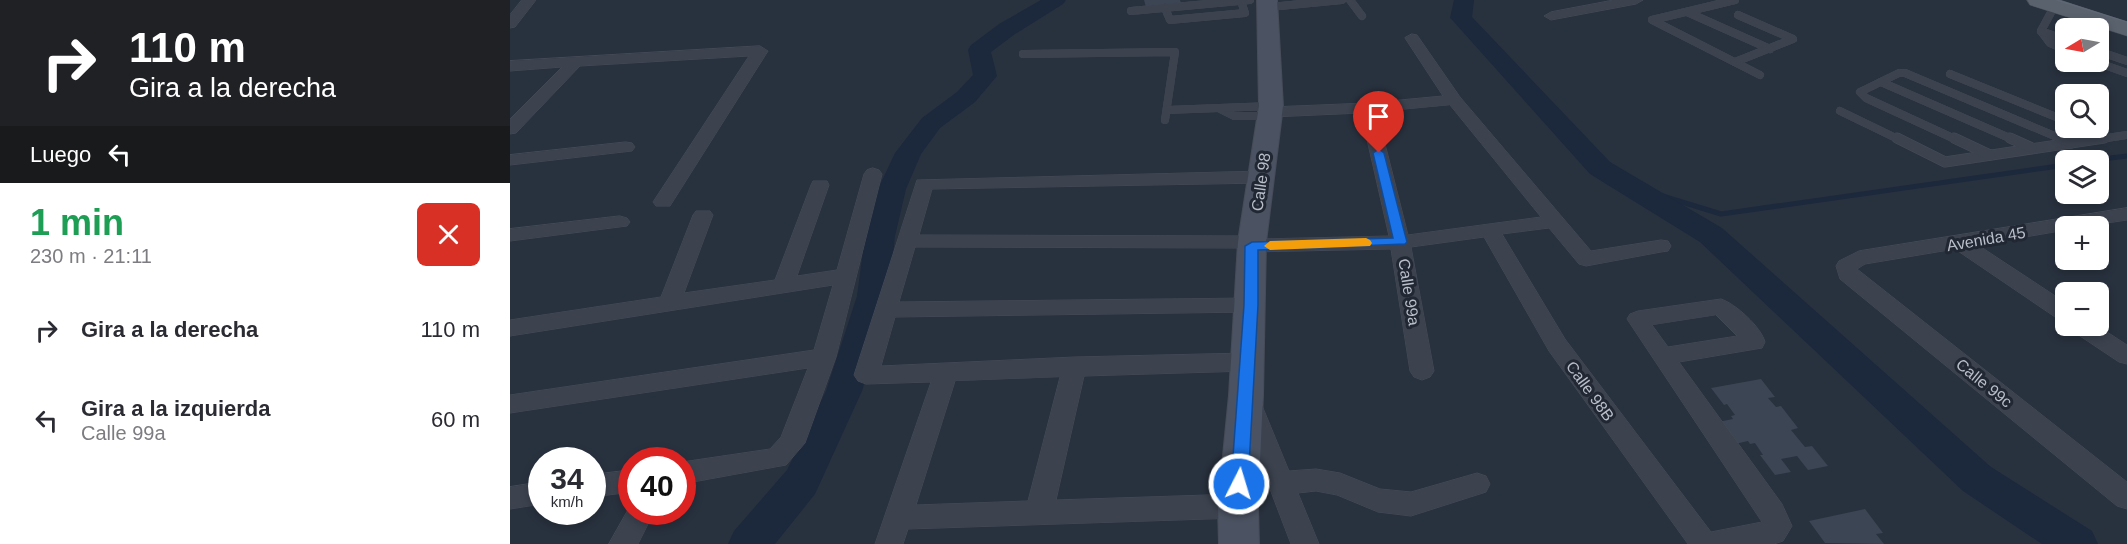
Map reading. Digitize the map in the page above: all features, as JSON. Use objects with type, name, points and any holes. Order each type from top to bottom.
[{"type":"main road","points":[[2083,0],[2127,14]]},
{"type":"main road","points":[[2047,3],[2127,28]]},
{"type":"street","points":[[510,24],[529,0]]},
{"type":"street","points":[[1551,16],[1636,0]]},
{"type":"street","name":"Calle 98","points":[[1239,544],[1238,506],[1251,305],[1252,244],[1271,112],[1257,2]]},
{"type":"street","points":[[1413,38],[1454,100],[1586,259],[1661,246]]},
{"type":"street","points":[[510,66],[760,51],[663,202]]},
{"type":"street","points":[[510,129],[576,62]]},
{"type":"street","points":[[1271,112],[1368,108],[1454,100]]},
{"type":"street","name":"Calle 99a","points":[[1368,108],[1400,242],[1422,370]]},
{"type":"street","points":[[510,160],[626,147]]},
{"type":"street","points":[[696,471],[782,456],[792,442],[824,357],[873,174]]},
{"type":"street","points":[[1247,362],[1075,366],[866,375],[924,184],[1263,177]]},
{"type":"street","points":[[783,286],[820,184]]},
{"type":"street","name":"Avenida 45","points":[[2109,217],[2127,214]]},
{"type":"street","points":[[670,302],[703,215]]},
{"type":"street","points":[[907,241],[1252,244],[1400,242],[1555,221]]},
{"type":"street","points":[[510,235],[620,222]]},
{"type":"street","points":[[2109,222],[2127,232]]},
{"type":"street","name":"Avenida 45","points":[[1846,266],[1859,258],[2055,226]]},
{"type":"street","name":"Calle 98B","points":[[1489,229],[1557,345],[1704,544]]},
{"type":"street","points":[[1961,243],[2055,307]]},
{"type":"street","name":"Calle 99c","points":[[1846,266],[1847,274],[2127,498]]},
{"type":"street","points":[[510,328],[844,276]]},
{"type":"street","points":[[886,310],[1251,305]]},
{"type":"street","points":[[2097,336],[2127,356]]},
{"type":"street","points":[[1664,356],[1772,512],[1778,526],[1773,532],[1713,544]]},
{"type":"street","points":[[510,404],[824,357]]},
{"type":"street","points":[[1039,512],[1075,366]]},
{"type":"street","points":[[889,544],[900,517],[945,372]]},
{"type":"street","points":[[1246,395],[1305,544]]},
{"type":"street","points":[[1281,483],[1316,480],[1340,484],[1378,500],[1411,504],[1477,484]]},
{"type":"street","points":[[900,517],[1238,506]]},
{"type":"street","points":[[623,544],[633,525]]},
{"type":"lane","points":[[1131,11],[1213,2],[1342,0]]},
{"type":"lane","points":[[1350,0],[1362,16]]},
{"type":"lane","points":[[1735,0],[1652,20],[1760,75]]},
{"type":"lane","points":[[1165,8],[1169,20],[1245,13],[1257,2]]},
{"type":"lane","points":[[2047,3],[2041,31],[2050,43],[2055,45]]},
{"type":"lane","points":[[1201,5],[1204,16]]},
{"type":"lane","points":[[1687,12],[1770,49]]},
{"type":"lane","points":[[1735,62],[1793,39],[1738,15]]},
{"type":"lane","points":[[2041,31],[2055,36]]},
{"type":"lane","points":[[1023,54],[1175,52],[1165,120]]},
{"type":"lane","points":[[2109,55],[2127,61]]},
{"type":"lane","points":[[2109,67],[2127,73]]},
{"type":"lane","points":[[1990,155],[1860,92],[1899,73],[1908,74],[2071,143]]},
{"type":"lane","points":[[1950,74],[2055,117]]},
{"type":"lane","points":[[1881,82],[2032,148]]},
{"type":"lane","points":[[1167,110],[1220,109],[1234,116],[1271,112]]},
{"type":"lane","points":[[1840,111],[1945,162],[2107,138]]},
{"type":"lane","points":[[2109,138],[2127,135]]},
{"type":"building","points":[[1144,0],[1180,0],[1181,3],[1146,7]]},
{"type":"building","points":[[1761,379],[1775,397],[1768,398],[1776,407],[1781,406],[1798,428],[1791,430],[1805,447],[1812,446],[1828,466],[1808,470],[1797,456],[1781,459],[1791,472],[1775,475],[1760,455],[1763,455],[1755,443],[1750,444],[1748,441],[1735,444],[1718,422],[1733,419],[1731,416],[1735,415],[1711,388]]},
{"type":"building","points":[[1865,509],[1883,533],[1876,534],[1884,544],[1825,543],[1809,521]]},
{"type":"waterway","points":[[749,544],[801,482],[844,391],[873,296],[880,236],[892,189],[908,153],[931,123],[966,97],[985,76],[979,50],[1007,29],[1056,0]]},
{"type":"waterway","points":[[1464,0],[1461,18],[1600,168],[1711,235],[1977,479],[2077,544]]},
{"type":"waterway","points":[[2109,158],[2127,156]]},
{"type":"waterway","points":[[1630,186],[1721,214],[2055,167]]},
{"type":"tram line","points":[[2057,0],[2127,22]]},
{"type":"slow traffic","points":[[1270,246],[1366,243]]},
{"type":"route","points":[[1239,484],[1251,305],[1252,246],[1400,242],[1379,153]]}]
